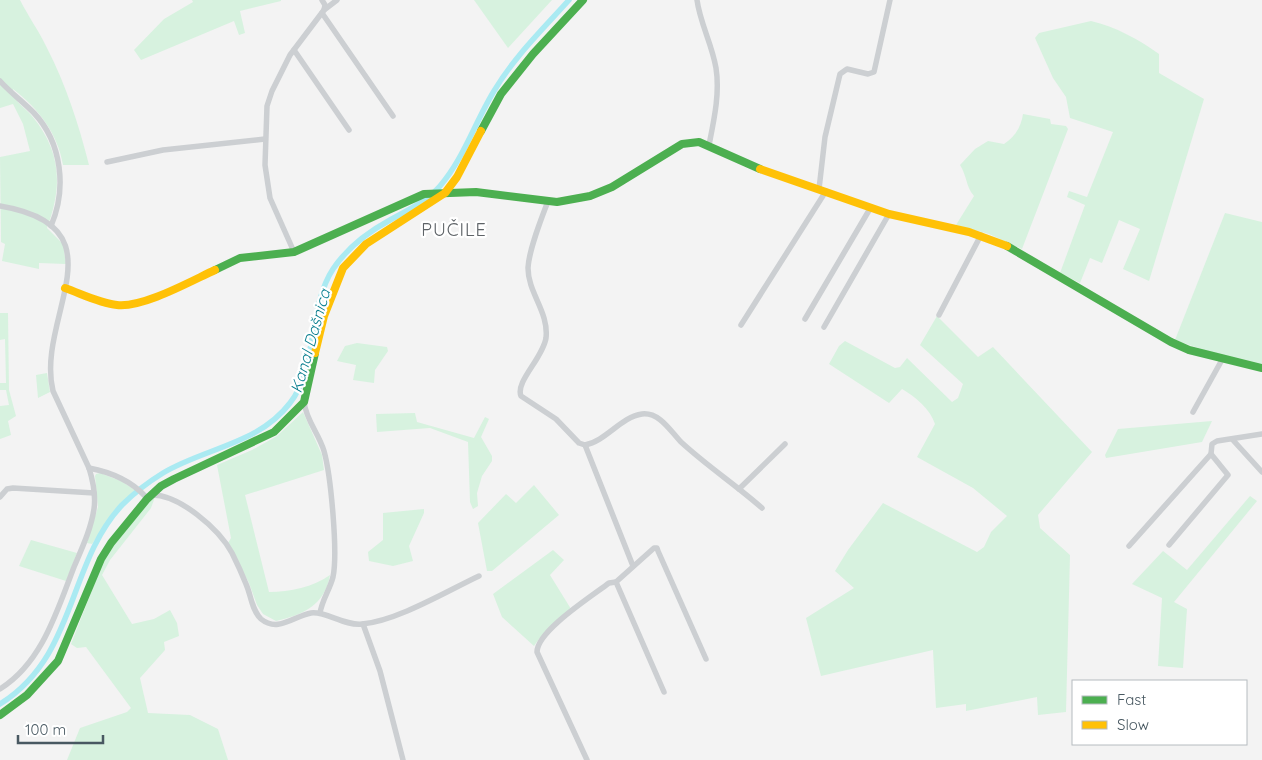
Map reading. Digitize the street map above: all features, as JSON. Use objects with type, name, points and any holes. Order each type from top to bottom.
[{"type":"street","points":[[322,0],[325,5],[323,12],[393,116]]},
{"type":"street","points":[[294,252],[270,198],[265,139],[267,106],[272,91],[294,50],[323,12],[337,0]]},
{"type":"street","points":[[320,613],[334,571],[334,539],[324,450],[309,420],[304,402],[324,316],[343,268],[366,244],[442,193],[457,177],[501,94],[533,54],[583,0]]},
{"type":"street","points":[[697,0],[700,18],[710,44],[716,73],[715,113],[709,145]]},
{"type":"street","points":[[741,326],[822,190],[825,137],[840,74],[847,69],[871,74],[874,72],[890,0]]},
{"type":"street","points":[[294,50],[348,130]]},
{"type":"street","points":[[0,81],[40,120],[56,150],[60,176],[60,193],[56,215],[51,226]]},
{"type":"street","points":[[107,162],[163,150],[265,139]]},
{"type":"street","points":[[65,288],[117,305],[130,304],[160,296],[240,258],[294,252],[357,226],[424,194],[476,192],[548,201],[568,201],[601,192],[682,144],[699,142],[765,171],[871,206],[889,214],[980,235],[1021,253],[1171,342],[1189,350],[1262,368]]},
{"type":"street","points":[[548,201],[528,268],[544,316],[546,340],[542,352],[522,381],[519,392],[528,402],[556,419],[579,443],[585,445],[637,416],[652,415],[667,425],[697,457],[762,508]]},
{"type":"street","points":[[0,206],[21,212],[51,226],[67,244],[69,255],[65,288],[53,343],[50,379],[53,391],[89,468],[94,493],[91,522],[45,638],[23,670],[0,689]]},
{"type":"street","points":[[805,318],[871,206]]},
{"type":"street","points":[[824,327],[889,214]]},
{"type":"street","points":[[940,315],[980,235]]},
{"type":"street","points":[[1193,412],[1223,358]]},
{"type":"street","points":[[0,715],[27,695],[58,661],[101,559],[111,543],[148,497],[168,482],[274,432],[304,402]]},
{"type":"street","points":[[1129,546],[1211,454],[1212,444],[1217,441],[1262,434]]},
{"type":"street","points":[[1232,440],[1262,472]]},
{"type":"street","points":[[739,489],[785,444]]},
{"type":"street","points":[[585,445],[633,566]]},
{"type":"street","points":[[1169,545],[1228,475],[1211,454]]},
{"type":"street","points":[[89,468],[102,470],[136,486],[148,497]]},
{"type":"street","points":[[0,497],[7,489],[13,488],[94,493]]},
{"type":"street","points":[[148,497],[161,495],[173,499],[195,514],[218,536],[231,552],[260,618],[276,625],[310,613],[320,613],[344,622],[363,624],[405,610],[478,576]]},
{"type":"street","points":[[587,760],[537,652],[537,646],[555,625],[609,583],[616,582],[656,548],[706,659]]},
{"type":"street","points":[[616,582],[664,692]]},
{"type":"street","points":[[363,624],[380,671],[403,760]]},
{"type":"green space","points":[[0,0],[20,0],[44,42],[71,105],[89,165],[63,165],[52,132],[31,105],[13,89],[18,101],[42,129],[54,156],[57,183],[52,213],[47,228],[63,244],[66,264],[39,263],[39,269],[2,261],[5,244],[1,242],[0,157],[30,151],[23,124],[13,104],[0,108]]},
{"type":"green space","points":[[192,0],[281,1],[240,11],[245,33],[239,35],[234,21],[141,60],[134,50],[164,19],[193,2]]},
{"type":"green space","points":[[474,0],[552,0],[508,48]]},
{"type":"green space","points":[[1091,21],[1118,30],[1159,54],[1159,73],[1204,99],[1149,281],[1123,269],[1140,229],[1119,220],[1102,263],[1090,258],[1080,283],[1060,273],[1085,205],[1067,197],[1069,191],[1087,197],[1113,132],[1070,118],[1066,97],[1053,78],[1035,38],[1039,33]]},
{"type":"green space","points":[[1023,114],[1050,119],[1051,124],[1066,126],[1068,129],[1022,249],[989,234],[956,225],[974,196],[969,189],[960,165],[975,149],[988,141],[1004,144],[1008,141],[1017,131]]},
{"type":"green space","points":[[1225,213],[1262,222],[1262,364],[1204,350],[1175,340]]},
{"type":"green space","points":[[0,313],[8,313],[9,390],[16,416],[8,421],[11,435],[0,439],[0,406],[9,405],[6,390],[0,390],[0,383],[6,383],[5,339],[0,340]]},
{"type":"green space","points":[[937,316],[978,357],[993,347],[1092,452],[1038,515],[1040,528],[1070,555],[1066,712],[1038,715],[1037,697],[966,711],[966,704],[936,708],[933,650],[821,676],[806,618],[854,588],[835,571],[883,503],[977,552],[984,547],[991,532],[1007,516],[973,488],[917,457],[935,424],[930,413],[917,400],[902,389],[889,403],[829,364],[839,346],[845,341],[895,368],[900,367],[907,358],[952,402],[958,398],[963,384],[920,345]]},
{"type":"green space","points":[[357,343],[387,347],[388,351],[375,370],[374,383],[353,380],[356,365],[337,361],[345,346]]},
{"type":"green space","points":[[47,373],[50,392],[38,398],[36,375]]},
{"type":"green space","points":[[303,412],[322,455],[324,470],[245,495],[269,592],[301,588],[316,583],[330,575],[323,594],[311,607],[295,616],[276,621],[263,614],[257,605],[249,583],[228,543],[231,538],[217,465],[252,450],[277,436]]},
{"type":"green space","points":[[415,413],[417,422],[474,438],[485,417],[489,419],[481,437],[492,456],[492,461],[482,476],[477,493],[478,506],[473,509],[470,502],[468,442],[430,428],[377,432],[376,414]]},
{"type":"green space","points":[[1212,421],[1202,442],[1106,458],[1105,455],[1118,429]]},
{"type":"green space","points":[[100,473],[121,481],[135,490],[116,508],[92,544],[87,543],[98,507],[95,476]]},
{"type":"green space","points":[[534,485],[559,515],[492,571],[487,571],[478,523],[506,494],[516,503]]},
{"type":"green space","points":[[1250,496],[1257,501],[1174,602],[1187,609],[1183,668],[1158,666],[1162,598],[1132,584],[1163,551],[1187,570]]},
{"type":"green space","points":[[155,497],[151,508],[110,560],[102,575],[132,624],[154,619],[170,610],[177,623],[179,636],[164,642],[165,650],[140,678],[148,713],[190,715],[218,729],[228,760],[67,760],[80,728],[127,712],[131,708],[86,647],[77,648],[71,644],[107,552],[151,498]]},
{"type":"green space","points":[[424,509],[424,513],[409,546],[413,561],[393,566],[369,561],[368,552],[383,540],[383,513]]},
{"type":"green space","points":[[31,540],[77,553],[66,581],[19,566]]},
{"type":"green space","points":[[553,550],[564,560],[550,575],[571,609],[534,646],[502,617],[493,594]]},
{"type":"waterway","name":"Kanal Dašnica","points":[[0,704],[25,684],[44,661],[58,635],[91,554],[104,529],[122,505],[142,488],[179,464],[231,444],[263,428],[290,403],[299,389],[305,373],[320,301],[325,284],[333,269],[351,247],[366,235],[423,201],[440,186],[456,164],[487,103],[510,67],[569,0]]},
{"type":"traffic: fast","points":[[481,131],[501,94],[533,54],[583,0]]},
{"type":"traffic: fast","points":[[215,270],[240,258],[294,252],[424,194],[476,192],[557,202],[590,196],[612,187],[682,144],[699,142],[760,169]]},
{"type":"traffic: fast","points":[[1007,246],[1171,342],[1189,350],[1262,368]]},
{"type":"traffic: fast","points":[[0,715],[27,695],[58,661],[101,559],[111,543],[147,499],[161,486],[174,479],[274,432],[304,402],[315,353]]},
{"type":"traffic: slow","points":[[315,353],[324,316],[343,268],[366,244],[445,193],[457,177],[481,131]]},
{"type":"traffic: slow","points":[[760,169],[889,214],[969,232],[1007,246]]},
{"type":"traffic: slow","points":[[65,288],[104,302],[128,305],[167,293],[215,270]]},
{"type":"district","name":"PUČILE","points":[[454,229]]}]
